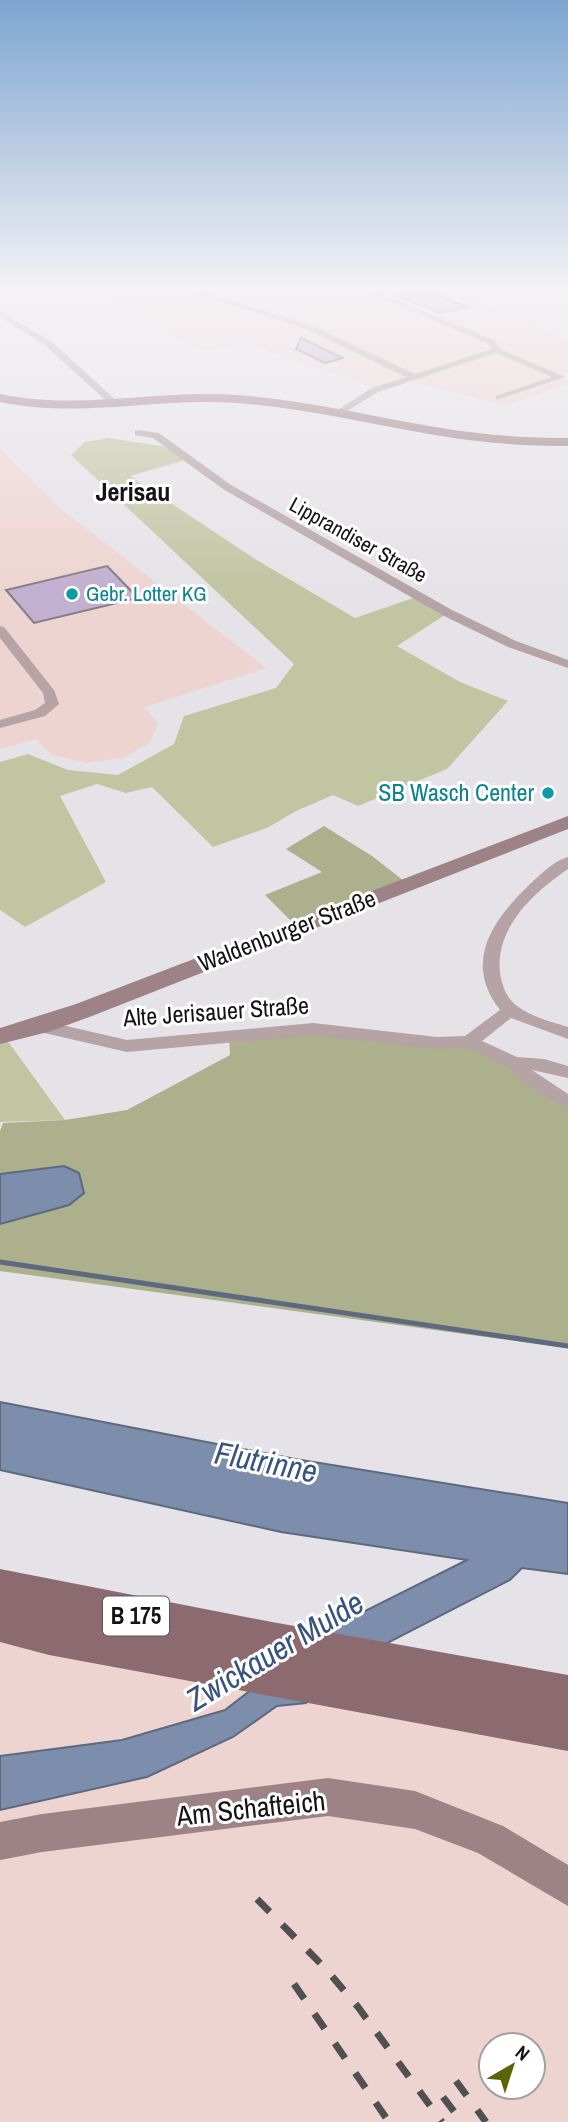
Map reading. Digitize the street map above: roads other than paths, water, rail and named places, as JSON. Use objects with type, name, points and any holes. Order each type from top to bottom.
[{"type":"main road","name":"B 175","points":[[0,1588],[272,1642],[364,1676],[568,1730]]},
{"type":"main road","name":"B 175","points":[[0,1623],[49,1636],[238,1669],[364,1676],[568,1695]]},
{"type":"street","points":[[100,390],[116,405]]},
{"type":"street","points":[[339,413],[374,390]]},
{"type":"street","points":[[499,398],[522,390]]},
{"type":"street","points":[[0,398],[62,409],[193,398],[234,398],[339,413],[456,435],[508,441],[568,442]]},
{"type":"street","name":"Lipprandiser Straße","points":[[138,433],[156,435],[227,487],[448,613],[512,644],[568,664]]},
{"type":"street","points":[[0,630],[49,694],[52,704],[40,713],[0,724]]},
{"type":"street","name":"Waldenburger Straße","points":[[1,1036],[40,1026],[568,822]]},
{"type":"street","points":[[568,862],[551,873],[519,905],[494,941],[491,966],[496,991],[511,1010],[540,1025],[568,1033]]},
{"type":"street","points":[[511,1010],[469,1042],[514,1063],[532,1081],[568,1102]]},
{"type":"street","name":"Alte Jerisauer Straße","points":[[40,1026],[101,1042],[149,1046],[277,1030],[313,1029],[438,1043],[469,1042]]},
{"type":"street","points":[[514,1063],[544,1065],[568,1072]]},
{"type":"street","name":"Am Schafteich","points":[[0,1841],[42,1833],[328,1797],[415,1810],[490,1839],[568,1887]]},
{"type":"water","points":[[64,1166],[79,1173],[84,1193],[69,1205],[0,1224],[0,1174]]},
{"type":"water","name":"Flutrinne","points":[[0,1402],[295,1459],[568,1503],[568,1574],[522,1568],[510,1580],[389,1642],[306,1703],[277,1706],[233,1737],[147,1777],[0,1810],[0,1756],[122,1740],[225,1710],[331,1628],[467,1560],[281,1532],[0,1470]]},
{"type":"waterway","points":[[0,1262],[568,1346]]},
{"type":"railway","points":[[257,1899],[325,1968],[358,2007],[442,2122]]},
{"type":"railway","points":[[294,1984],[389,2122]]},
{"type":"railway","points":[[456,2081],[486,2122]]},
{"type":"railway","points":[[443,2097],[462,2122]]},
{"type":"place","name":"Gebr. Lotter KG","points":[[72,594]]},
{"type":"place","name":"SB Wasch Center","points":[[548,793]]},
{"type":"district","name":"Jerisau","points":[[133,492]]},
{"type":"water label","name":"Zwickauer Mulde","points":[[275,1651]]}]
